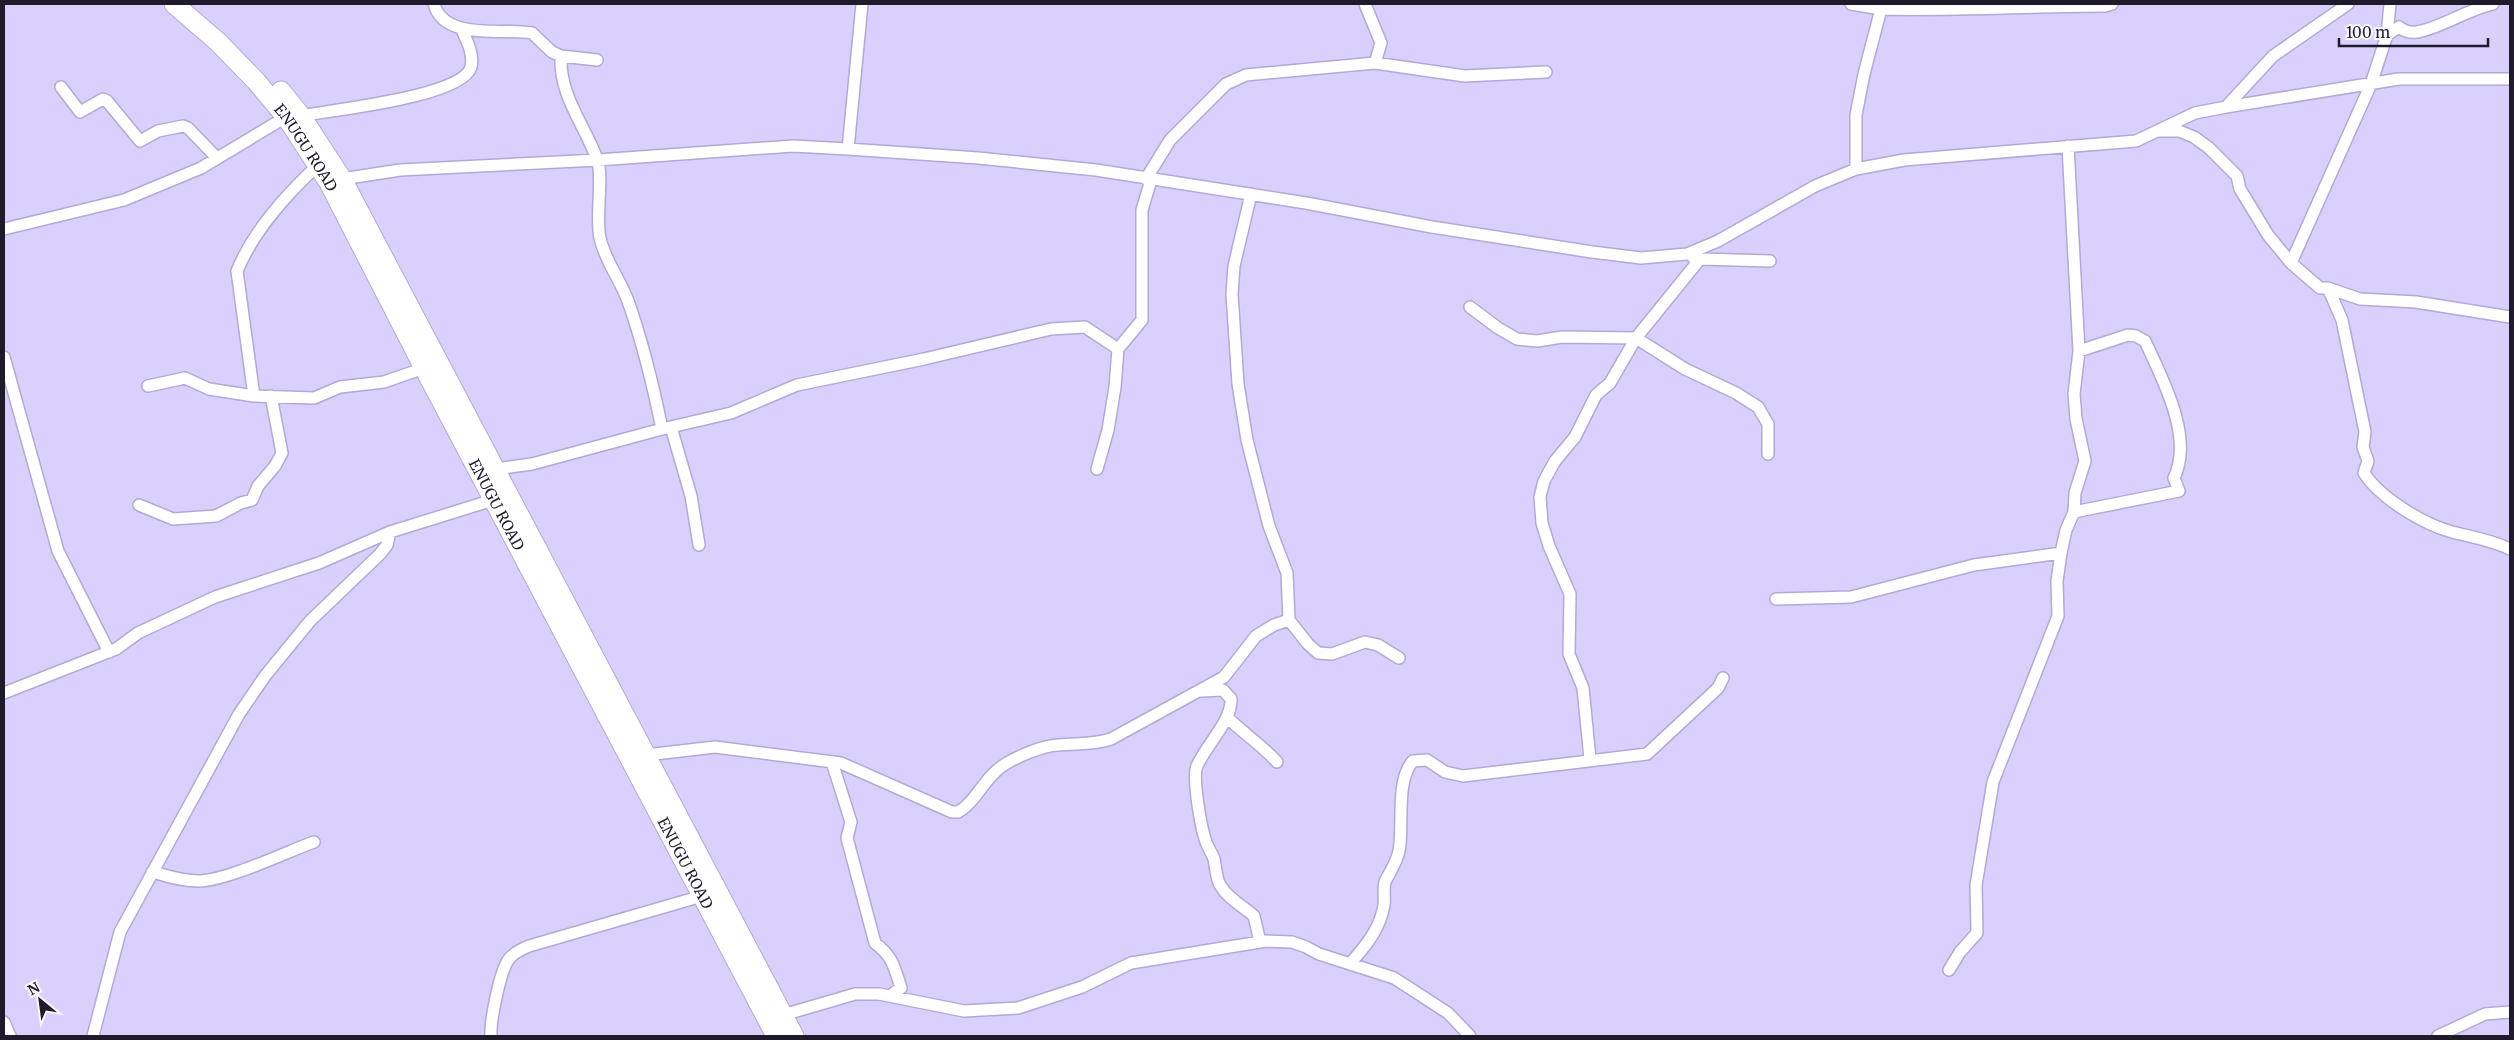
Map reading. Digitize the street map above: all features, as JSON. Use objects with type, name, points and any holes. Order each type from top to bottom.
[{"type":"main road","name":"ENUGU ROAD","points":[[174,4],[218,42],[293,117],[776,1036]]},
{"type":"main road","points":[[193,4],[248,55],[293,117],[342,179],[794,1036]]},
{"type":"street","points":[[434,4],[440,19],[462,30],[532,33],[552,52],[561,56],[597,60]]},
{"type":"street","points":[[848,149],[862,4]]},
{"type":"street","points":[[1365,4],[1381,43],[1375,63]]},
{"type":"street","points":[[1851,4],[1941,11],[1975,6],[2105,6],[2112,4]]},
{"type":"street","points":[[2226,106],[2273,56],[2348,4]]},
{"type":"street","points":[[2291,264],[2371,84],[2387,34],[2390,4]]},
{"type":"street","points":[[2387,34],[2399,27],[2411,33],[2425,30],[2466,12],[2493,4]]},
{"type":"street","points":[[1856,169],[1856,115],[1881,6]]},
{"type":"street","points":[[4,229],[124,200],[200,168],[293,117],[383,104],[428,93],[464,76],[471,68],[470,48],[462,30]]},
{"type":"street","points":[[561,56],[560,68],[569,100],[598,160],[599,238],[609,264],[627,298],[639,334],[666,428],[691,496],[699,545]]},
{"type":"street","points":[[1096,469],[1108,430],[1115,387],[1118,349],[1142,320],[1142,210],[1148,180],[1170,140],[1226,84],[1236,78],[1258,73],[1375,63],[1464,76],[1546,72]]},
{"type":"street","points":[[342,179],[400,170],[598,160],[793,146],[848,149],[978,158],[1096,170],[1148,180],[1250,194],[1432,227],[1641,258],[1687,254],[1718,241],[1815,186],[1856,169],[1904,160],[2136,141],[2195,113],[2226,106],[2399,79],[2510,79]]},
{"type":"street","points":[[61,87],[80,112],[98,101],[103,99],[107,101],[140,141],[158,131],[183,126],[188,128],[217,158]]},
{"type":"street","points":[[2157,131],[2179,131],[2194,137],[2209,148],[2237,176],[2240,189],[2268,235],[2291,264],[2320,288],[2328,288],[2360,299],[2416,302],[2510,317]]},
{"type":"street","points":[[1949,970],[1960,952],[1977,933],[1976,885],[1993,782],[2058,616],[2057,582],[2061,553],[2066,530],[2074,512],[2075,493],[2085,461],[2076,419],[2074,394],[2079,351],[2068,146]]},
{"type":"street","points":[[254,396],[237,272],[245,252],[289,192],[318,165]]},
{"type":"street","points":[[1250,194],[1234,266],[1232,294],[1238,384],[1248,440],[1269,526],[1287,573],[1289,620],[1308,644],[1318,653],[1332,654],[1365,642],[1378,645],[1399,658]]},
{"type":"street","points":[[1687,254],[1700,259],[1770,261]]},
{"type":"street","points":[[1590,759],[1583,688],[1569,654],[1570,594],[1549,546],[1542,524],[1540,497],[1544,481],[1555,462],[1575,437],[1596,395],[1610,382],[1636,338],[1700,259]]},
{"type":"street","points":[[2328,288],[2345,332],[2365,432],[2363,447],[2368,462],[2364,473],[2372,485],[2396,504],[2434,524],[2450,531],[2486,539],[2510,549]]},
{"type":"street","points":[[1470,308],[1517,339],[1537,341],[1562,337],[1636,338],[1684,369],[1736,393],[1758,407],[1768,424],[1768,454]]},
{"type":"street","points":[[494,470],[532,464],[666,428],[731,414],[797,385],[924,359],[1051,329],[1085,327],[1118,349]]},
{"type":"street","points":[[2074,512],[2179,491],[2174,478],[2178,471],[2180,440],[2173,407],[2145,341],[2136,336],[2128,335],[2079,351]]},
{"type":"street","points":[[4,357],[58,551],[109,652]]},
{"type":"street","points":[[148,386],[185,378],[210,389],[254,396],[314,398],[340,387],[384,382],[424,368]]},
{"type":"street","points":[[140,506],[173,519],[216,516],[241,503],[252,500],[258,486],[275,466],[282,453],[271,396]]},
{"type":"street","points":[[4,693],[109,652],[138,633],[215,597],[319,563],[390,532],[493,500]]},
{"type":"street","points":[[93,1036],[120,932],[239,714],[265,676],[310,621],[380,554],[387,545],[390,532]]},
{"type":"street","points":[[1776,599],[1851,596],[1974,565],[2061,553]]},
{"type":"street","points":[[646,755],[715,747],[841,763],[952,812],[958,812],[967,806],[991,774],[1019,757],[1056,745],[1095,744],[1111,739],[1224,677],[1256,636],[1274,625],[1289,620]]},
{"type":"street","points":[[1350,964],[1375,934],[1384,906],[1385,883],[1394,870],[1399,850],[1402,798],[1409,766],[1413,761],[1427,760],[1445,772],[1462,776],[1532,769],[1590,759],[1650,753],[1718,688],[1724,678]]},
{"type":"street","points":[[1198,692],[1215,690],[1228,694],[1232,707],[1228,718],[1216,733],[1200,760],[1194,778],[1206,842],[1214,858],[1220,885],[1232,899],[1254,916],[1260,942]]},
{"type":"street","points":[[1228,718],[1250,738],[1260,744],[1277,762]]},
{"type":"street","points":[[832,762],[850,822],[847,838],[875,942],[888,953],[895,965],[901,988],[891,996]]},
{"type":"street","points":[[152,872],[176,878],[202,881],[258,864],[314,842]]},
{"type":"street","points":[[491,1036],[491,1025],[504,970],[509,958],[529,946],[702,896]]},
{"type":"street","points":[[783,1015],[855,994],[891,996],[964,1011],[1018,1008],[1082,987],[1131,963],[1260,942],[1292,942],[1394,978],[1448,1013],[1470,1036]]},
{"type":"street","points":[[2438,1036],[2485,1014],[2510,1012]]},
{"type":"street","points":[[4,1022],[10,1036]]}]
